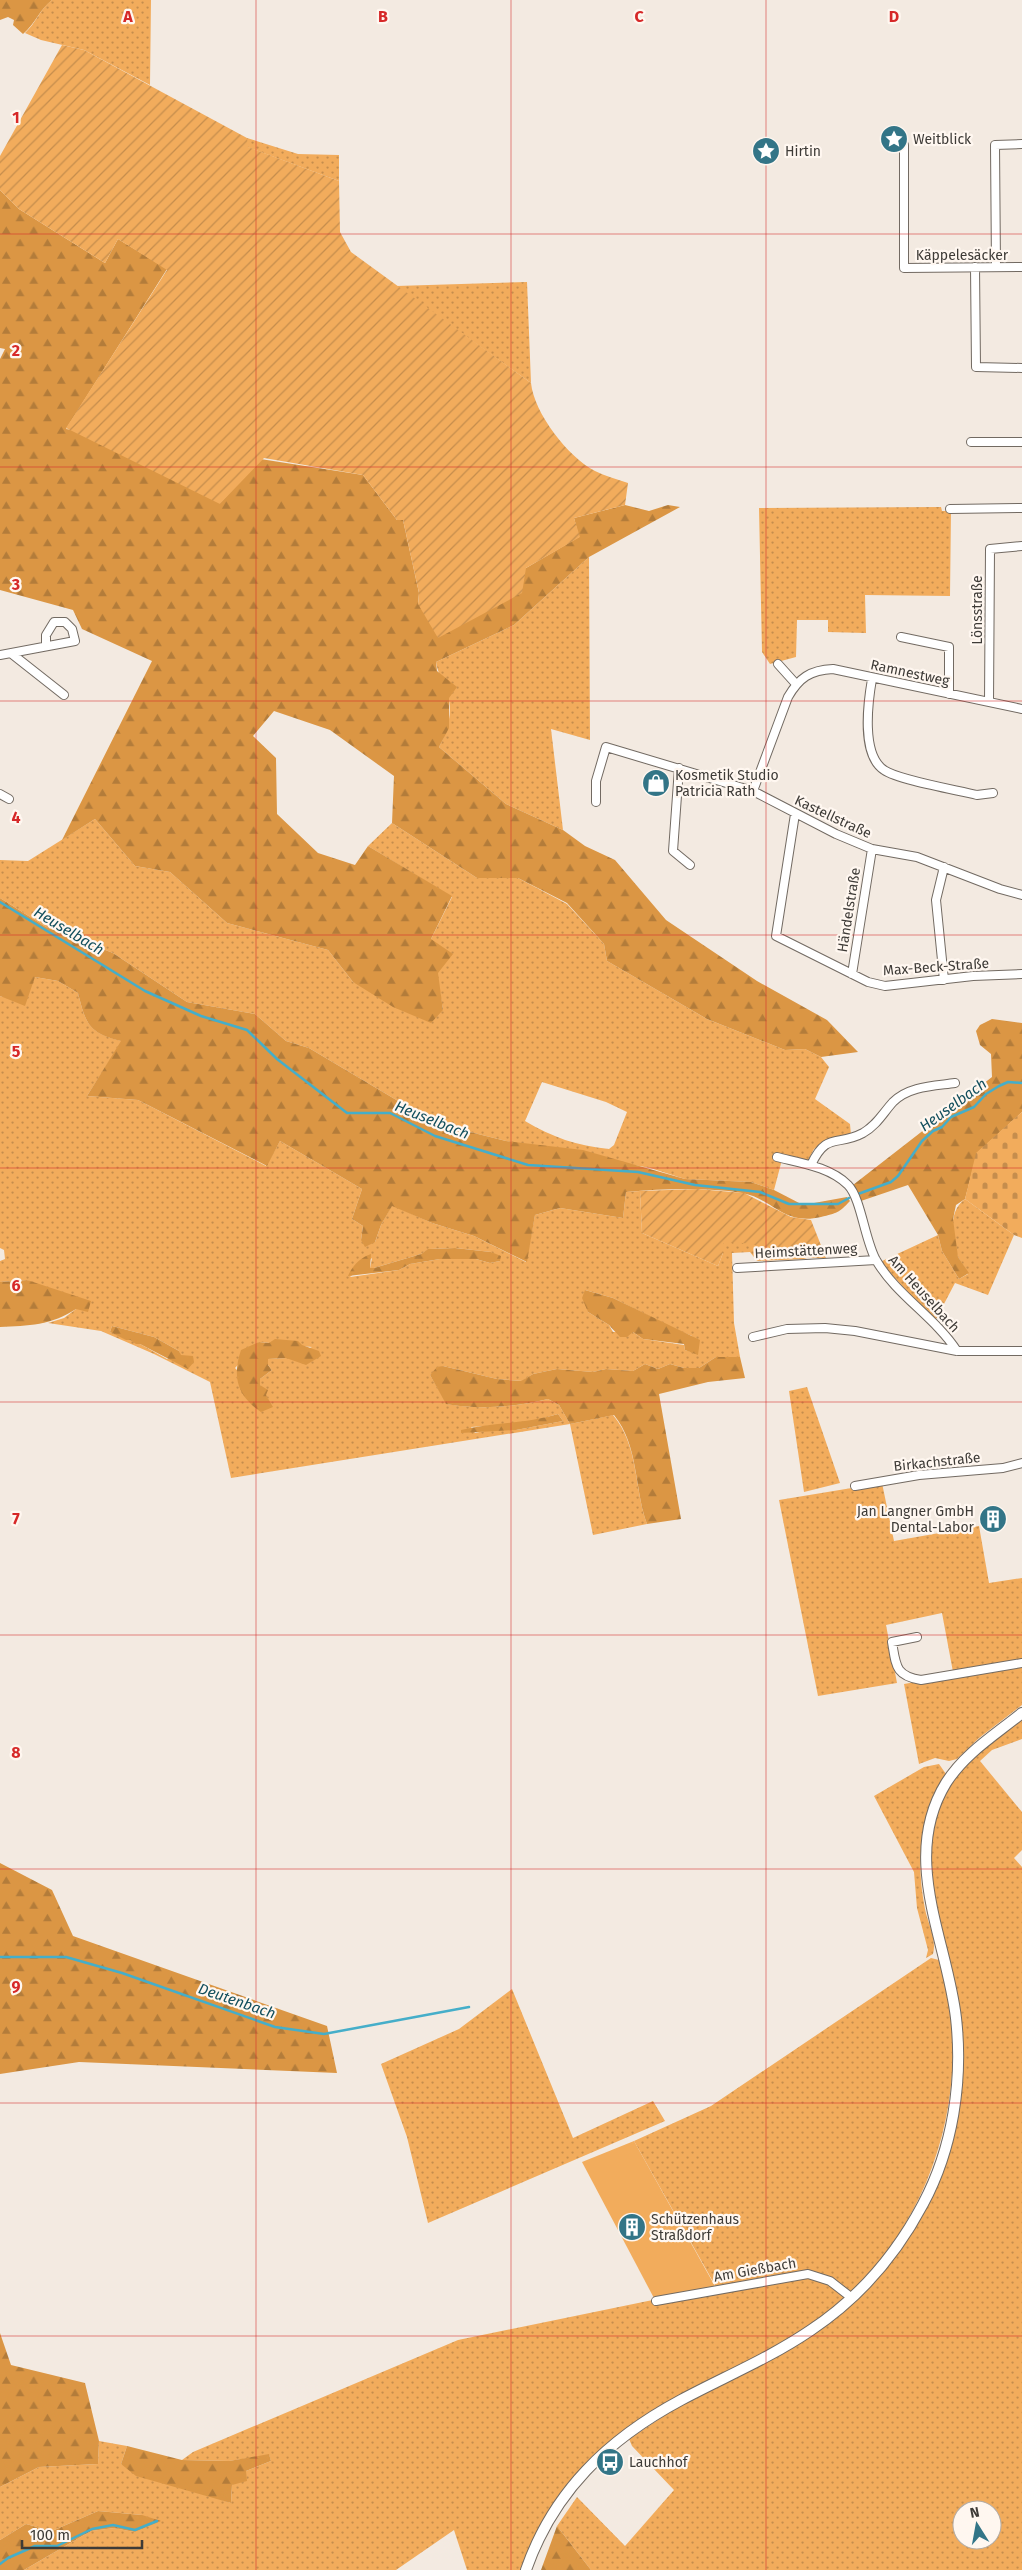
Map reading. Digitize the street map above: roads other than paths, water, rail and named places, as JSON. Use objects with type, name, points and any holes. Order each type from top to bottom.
[{"type":"main road","points":[[526,2570],[539,2537],[553,2511],[574,2482],[613,2443],[674,2404],[781,2349],[810,2331],[852,2298],[900,2244],[924,2202],[947,2144],[953,2114],[958,2058],[956,2016],[926,1877],[926,1849],[932,1814],[939,1797],[954,1771],[974,1750],[1022,1713]]},
{"type":"street","points":[[996,267],[995,145],[1022,144]]},
{"type":"street","name":"Käppelesäcker","points":[[904,145],[904,268],[1022,267]]},
{"type":"street","points":[[975,267],[976,368],[1022,368]]},
{"type":"street","points":[[971,442],[1022,442]]},
{"type":"street","points":[[950,509],[1022,508]]},
{"type":"street","name":"Lönsstraße","points":[[989,702],[990,550],[1022,546]]},
{"type":"street","points":[[902,637],[950,647],[949,694]]},
{"type":"street","points":[[0,656],[46,646]]},
{"type":"street","points":[[12,654],[64,695]]},
{"type":"street","points":[[753,791],[780,716],[796,684],[778,664]]},
{"type":"street","name":"Ramnestweg","points":[[796,684],[804,676],[822,670],[833,669],[872,679],[1022,709]]},
{"type":"street","points":[[872,679],[867,704],[871,755],[884,770],[977,794],[993,793]]},
{"type":"street","name":"Kastellstraße","points":[[596,802],[596,781],[606,747],[753,791],[796,814],[872,849],[917,857],[1000,889],[1022,895]]},
{"type":"street","points":[[678,768],[673,851],[690,865]]},
{"type":"street","points":[[0,794],[8,799]]},
{"type":"street","name":"Max-Beck-Straße","points":[[796,814],[776,936],[868,982],[885,986],[1022,974]]},
{"type":"street","name":"Händelstraße","points":[[852,974],[872,849]]},
{"type":"street","points":[[944,867],[936,900],[944,980]]},
{"type":"street","points":[[811,1165],[816,1154],[825,1144],[852,1138],[870,1129],[902,1095],[923,1087],[955,1083]]},
{"type":"street","name":"Am Heuselbach","points":[[777,1157],[811,1165],[833,1174],[849,1186],[876,1260],[892,1280],[948,1337],[957,1351]]},
{"type":"street","name":"Heimstättenweg","points":[[737,1268],[876,1260]]},
{"type":"street","points":[[753,1337],[787,1329],[826,1328],[855,1331],[957,1351],[1022,1351]]},
{"type":"street","name":"Birkachstraße","points":[[855,1486],[919,1475],[1003,1468],[1022,1463]]},
{"type":"street","points":[[917,1638],[892,1642],[897,1667],[901,1674],[912,1679],[921,1680],[1022,1663]]},
{"type":"street","name":"Am Gießbach","points":[[656,2301],[808,2274],[830,2281],[852,2298]]},
{"type":"waterway","name":"Heuselbach","points":[[0,902],[145,991],[201,1016],[247,1030],[277,1059],[347,1113],[390,1113],[435,1136],[528,1165],[638,1172],[695,1185],[760,1192],[789,1204],[838,1204],[849,1198]]},
{"type":"waterway","name":"Heuselbach","points":[[858,1194],[891,1182],[898,1176],[922,1141],[933,1131],[942,1127],[951,1117],[974,1107],[986,1094],[999,1086],[1008,1082],[1022,1083]]},
{"type":"waterway","name":"Deutenbach","points":[[0,1957],[66,1957],[122,1973],[275,2027],[324,2034],[469,2007]]},
{"type":"waterway","points":[[0,2564],[8,2558],[35,2546],[57,2546],[92,2529],[113,2525],[135,2530],[157,2521]]},
{"type":"place","name":"Weitblick","points":[[894,139]]},
{"type":"place","name":"Hirtin","points":[[766,151]]},
{"type":"place","name":"Kosmetik Studio Patricia Rath","points":[[656,783]]},
{"type":"place","name":"Jan Langner GmbH Dental-Labor","points":[[993,1519]]},
{"type":"place","name":"Schützenhaus Straßdorf","points":[[632,2227]]},
{"type":"place","name":"Lauchhof","points":[[610,2462]]}]
